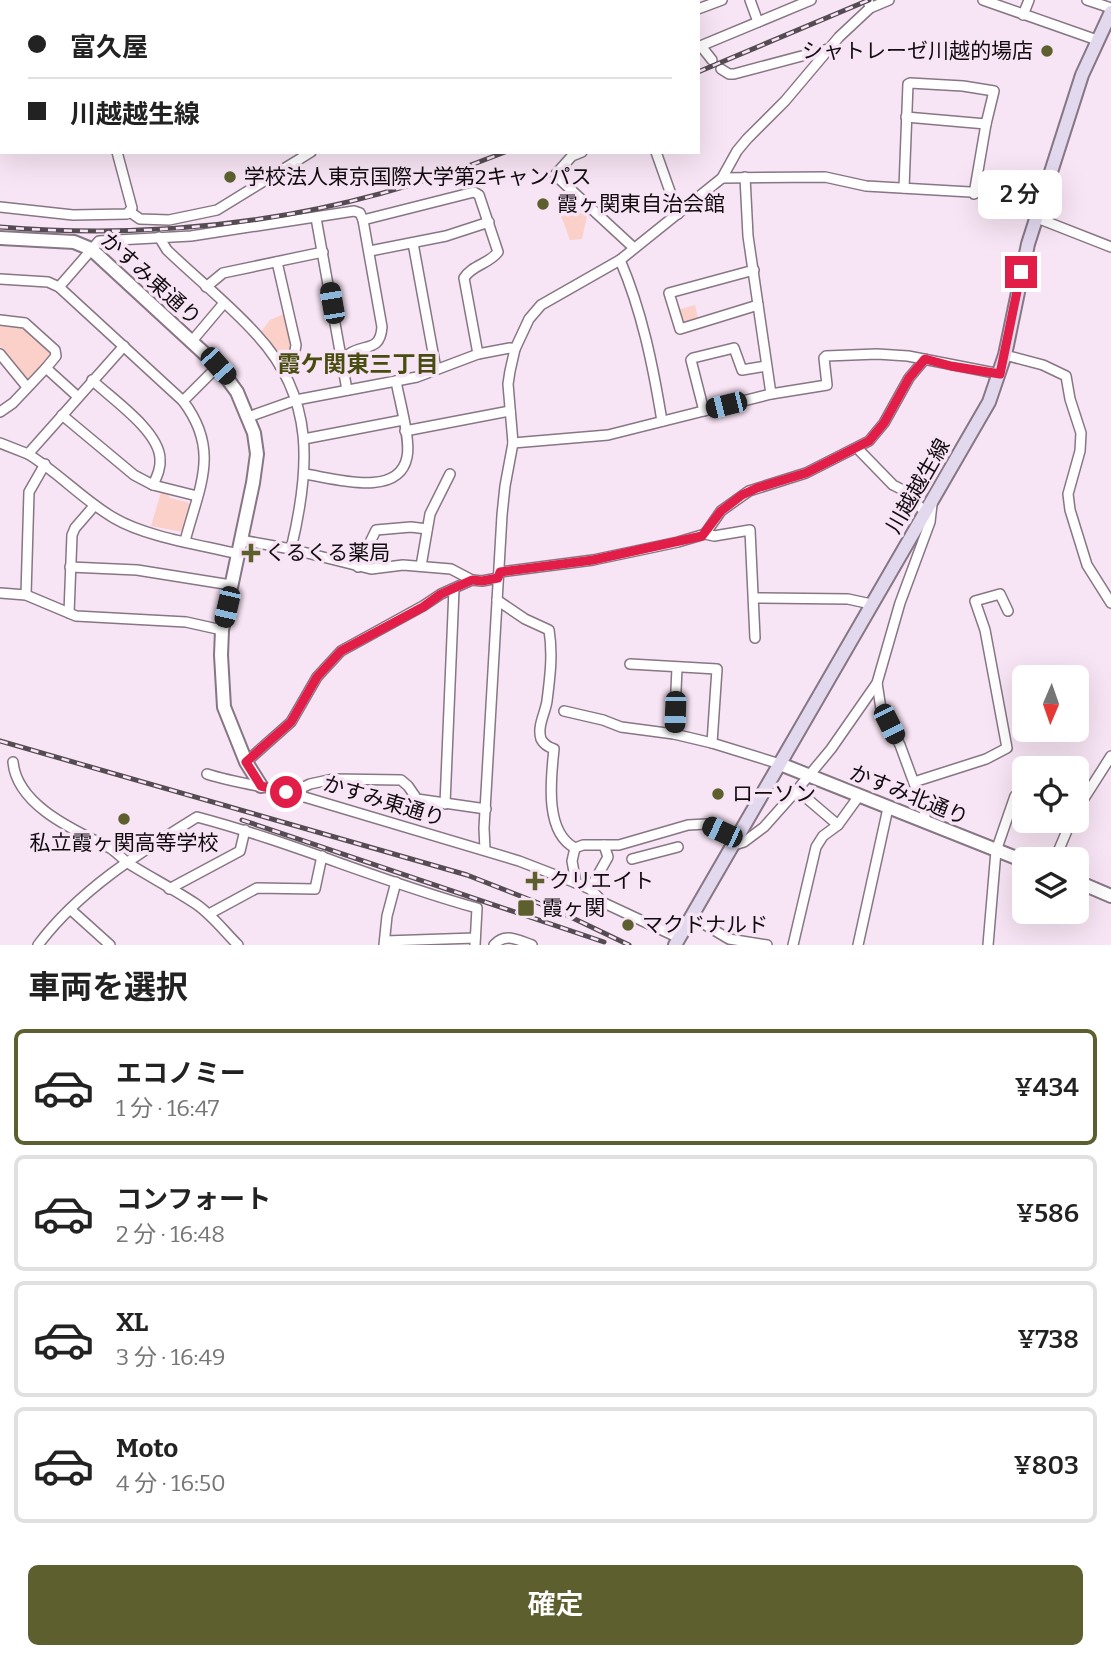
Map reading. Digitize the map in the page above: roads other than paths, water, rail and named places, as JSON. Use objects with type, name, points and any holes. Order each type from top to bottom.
[{"type":"main road","name":"川越越生線","points":[[678,942],[989,402],[1005,355],[1021,272],[1037,218],[1082,75],[1111,10]]},
{"type":"street","points":[[700,8],[722,0]]},
{"type":"street","points":[[750,0],[758,22]]},
{"type":"street","points":[[712,60],[700,46],[758,22],[790,4],[811,0]]},
{"type":"street","points":[[485,850],[497,600],[505,486],[513,443],[508,384],[515,349],[523,327],[541,306],[620,260],[722,178],[737,151],[785,101],[869,4],[889,0]]},
{"type":"street","points":[[983,0],[1097,40]]},
{"type":"street","points":[[1023,15],[1029,0]]},
{"type":"street","points":[[1087,0],[1111,10]]},
{"type":"street","points":[[721,69],[734,74],[828,49]]},
{"type":"street","points":[[904,188],[908,85],[962,86],[994,91],[974,194]]},
{"type":"street","points":[[906,117],[986,124]]},
{"type":"street","points":[[118,154],[132,208],[130,212]]},
{"type":"street","points":[[130,212],[140,219],[169,220],[217,210],[308,154]]},
{"type":"street","points":[[577,154],[555,175],[634,248]]},
{"type":"street","points":[[657,154],[678,214]]},
{"type":"street","points":[[744,177],[748,236],[771,394]]},
{"type":"street","points":[[722,178],[825,177],[866,186],[1021,195],[1044,201]]},
{"type":"street","points":[[363,220],[474,192],[479,195],[499,252],[469,271],[464,278],[478,354]]},
{"type":"street","points":[[0,207],[101,216],[130,212]]},
{"type":"street","points":[[59,287],[99,241],[238,230],[354,211],[360,213],[363,220],[382,327],[381,336],[373,346],[348,354],[342,364]]},
{"type":"street","points":[[316,218],[347,390]]},
{"type":"street","points":[[1037,218],[1111,247]]},
{"type":"street","points":[[370,251],[446,236],[489,222]]},
{"type":"street","points":[[159,237],[167,250],[258,335],[280,366],[296,400],[304,439],[305,474],[301,508],[291,549]]},
{"type":"street","name":"かすみ東通り","points":[[0,238],[74,242],[91,249],[218,366],[237,391],[248,417],[257,454],[222,630],[224,707],[246,762],[261,786],[485,850],[576,883],[590,889],[604,903],[678,942]]},
{"type":"street","points":[[413,243],[436,369]]},
{"type":"street","points":[[206,287],[223,273],[323,252]]},
{"type":"street","points":[[620,260],[635,293],[662,421]]},
{"type":"street","points":[[277,262],[296,345],[294,356],[280,366]]},
{"type":"street","points":[[754,270],[668,293],[680,329],[758,306]]},
{"type":"street","points":[[0,279],[48,282],[59,287],[183,401],[194,415],[206,456],[204,474],[185,541]]},
{"type":"street","points":[[192,341],[224,303]]},
{"type":"street","points":[[0,320],[26,323],[55,350],[56,356],[13,403],[0,412]]},
{"type":"street","points":[[28,454],[124,346]]},
{"type":"street","points":[[704,411],[691,360],[693,358],[734,348],[742,370],[766,366]]},
{"type":"street","points":[[248,417],[296,400],[396,381],[478,354],[515,349]]},
{"type":"street","points":[[0,354],[27,387]]},
{"type":"street","points":[[513,443],[608,435],[771,394],[827,385],[826,356],[877,354],[925,359],[1000,374]]},
{"type":"street","points":[[1005,355],[1043,365],[1066,376],[1081,433],[1080,451],[1068,494],[1070,510],[1087,565],[1107,585],[1111,603]]},
{"type":"street","points":[[705,534],[721,511],[742,495],[806,473],[869,441],[909,378],[925,359]]},
{"type":"street","points":[[183,401],[218,366]]},
{"type":"street","points":[[46,368],[77,396]]},
{"type":"street","points":[[92,380],[146,429],[157,446],[159,470],[153,485]]},
{"type":"street","points":[[305,474],[373,484],[389,481],[400,470],[408,456],[396,381]]},
{"type":"street","points":[[405,431],[510,411]]},
{"type":"street","points":[[62,415],[134,475],[153,485],[197,496]]},
{"type":"street","points":[[304,439],[403,420]]},
{"type":"street","points":[[0,443],[45,464],[94,506],[134,527],[237,554]]},
{"type":"street","points":[[575,848],[583,845],[619,845],[688,825],[706,824],[736,842],[744,842],[764,827],[831,749],[877,683],[900,604],[930,522],[929,507],[893,485],[857,448]]},
{"type":"street","points":[[26,595],[29,492],[45,464]]},
{"type":"street","points":[[421,566],[430,514],[450,474]]},
{"type":"street","points":[[69,613],[72,535],[75,527],[94,506]]},
{"type":"street","points":[[358,567],[376,530],[411,527],[427,529]]},
{"type":"street","points":[[241,540],[291,549],[358,567],[372,569],[421,566],[451,569],[472,580],[482,581],[499,575],[593,560],[705,534],[714,536],[751,530],[755,638]]},
{"type":"street","points":[[70,567],[137,570],[231,585]]},
{"type":"street","points":[[246,762],[291,722],[317,677],[341,651],[472,580]]},
{"type":"street","points":[[445,804],[454,589]]},
{"type":"street","points":[[0,593],[26,595],[76,616],[186,622],[222,630]]},
{"type":"street","points":[[914,782],[986,759],[1007,748],[985,630],[975,601],[1000,594],[1008,611]]},
{"type":"street","points":[[754,598],[848,599],[871,604]]},
{"type":"street","points":[[497,600],[525,619],[549,630],[551,665],[541,736],[545,744],[554,749],[554,821],[568,844],[575,848]]},
{"type":"street","points":[[630,664],[717,669],[712,743]]},
{"type":"street","points":[[674,734],[677,668]]},
{"type":"street","points":[[877,683],[881,709],[900,745],[925,813],[925,822]]},
{"type":"street","points":[[564,711],[621,727],[674,734],[712,743],[780,764]]},
{"type":"street","points":[[1089,788],[1111,756]]},
{"type":"street","points":[[13,762],[23,790],[39,806],[67,827],[112,849],[127,862],[209,914],[238,945]]},
{"type":"street","name":"かすみ北通り","points":[[780,764],[1012,857]]},
{"type":"street","points":[[207,774],[237,783],[261,786]]},
{"type":"street","points":[[291,793],[310,784],[333,779],[401,780],[417,799],[486,809]]},
{"type":"street","points":[[797,790],[838,825]]},
{"type":"street","points":[[794,945],[816,847],[822,836],[838,825],[859,796]]},
{"type":"street","points":[[988,945],[996,851],[1012,802]]},
{"type":"street","points":[[858,945],[888,808]]},
{"type":"street","points":[[38,945],[56,922],[104,878],[197,817],[245,830],[477,908],[475,942],[385,943],[387,916],[397,882]]},
{"type":"street","points":[[169,889],[240,851],[245,830]]},
{"type":"street","points":[[590,889],[608,857],[604,845]]},
{"type":"street","points":[[632,859],[678,847]]},
{"type":"street","points":[[575,848],[572,861],[576,883]]},
{"type":"street","points":[[209,914],[257,888],[315,889],[322,856]]},
{"type":"street","points":[[1089,886],[1111,895]]},
{"type":"street","points":[[71,909],[110,945]]},
{"type":"street","points":[[692,917],[729,939],[767,945]]},
{"type":"street","points":[[494,945],[499,939],[510,937],[532,945]]},
{"type":"railway","points":[[700,71],[869,0]]},
{"type":"railway","points":[[0,227],[66,231],[130,230],[257,220],[381,194],[500,154]]},
{"type":"railway","points":[[0,741],[467,875],[556,910],[629,945]]},
{"type":"railway","points":[[242,820],[604,942]]},
{"type":"place","name":"シャトレーゼ川越的場店","points":[[1047,51]]},
{"type":"place","name":"学校法人東京国際大学第2キャンパス","points":[[230,177]]},
{"type":"place","name":"霞ヶ関東自治会館","points":[[543,204]]},
{"type":"place","name":"くるくる薬局","points":[[251,553]]},
{"type":"place","name":"ローソン","points":[[718,794]]},
{"type":"place","name":"私立霞ヶ関高等学校","points":[[124,819]]},
{"type":"place","name":"クリエイト","points":[[535,881]]},
{"type":"place","name":"霞ヶ関","points":[[526,908]]},
{"type":"place","name":"マクドナルド","points":[[628,925]]},
{"type":"district","name":"霞ケ関東三丁目","points":[[358,364]]}]
